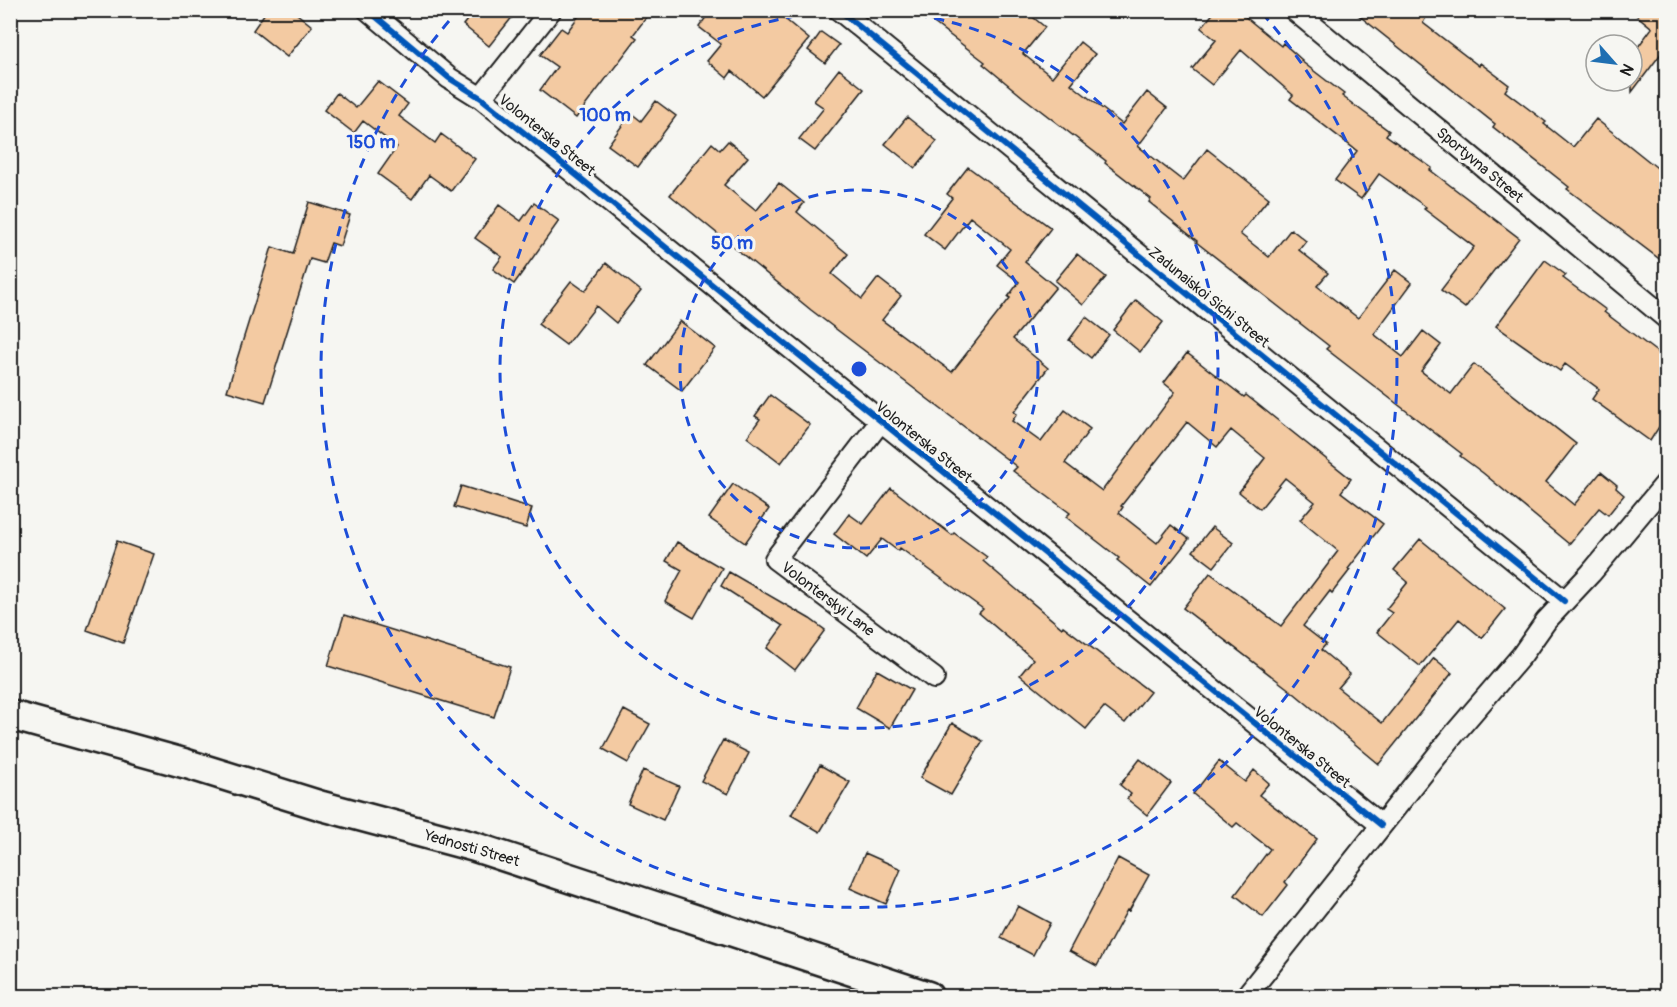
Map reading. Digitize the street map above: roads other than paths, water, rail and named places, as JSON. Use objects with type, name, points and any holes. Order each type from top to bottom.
[{"type":"main road","name":"Yednosti Street","points":[[10,715],[187,764],[322,806],[475,847],[928,996]]},
{"type":"street","name":"Volonterska Street","points":[[368,10],[449,78],[481,98],[1381,825]]},
{"type":"street","points":[[481,98],[551,10]]},
{"type":"street","name":"Zadunaiskoi Sichi Street","points":[[839,10],[1564,601]]},
{"type":"street","name":"Sportyvna Street","points":[[1294,10],[1666,318]]},
{"type":"street","name":"Volonterskyi Lane","points":[[880,422],[775,559],[934,678]]},
{"type":"street","points":[[1246,996],[1381,825],[1522,656],[1546,621],[1591,573],[1666,483]]}]
